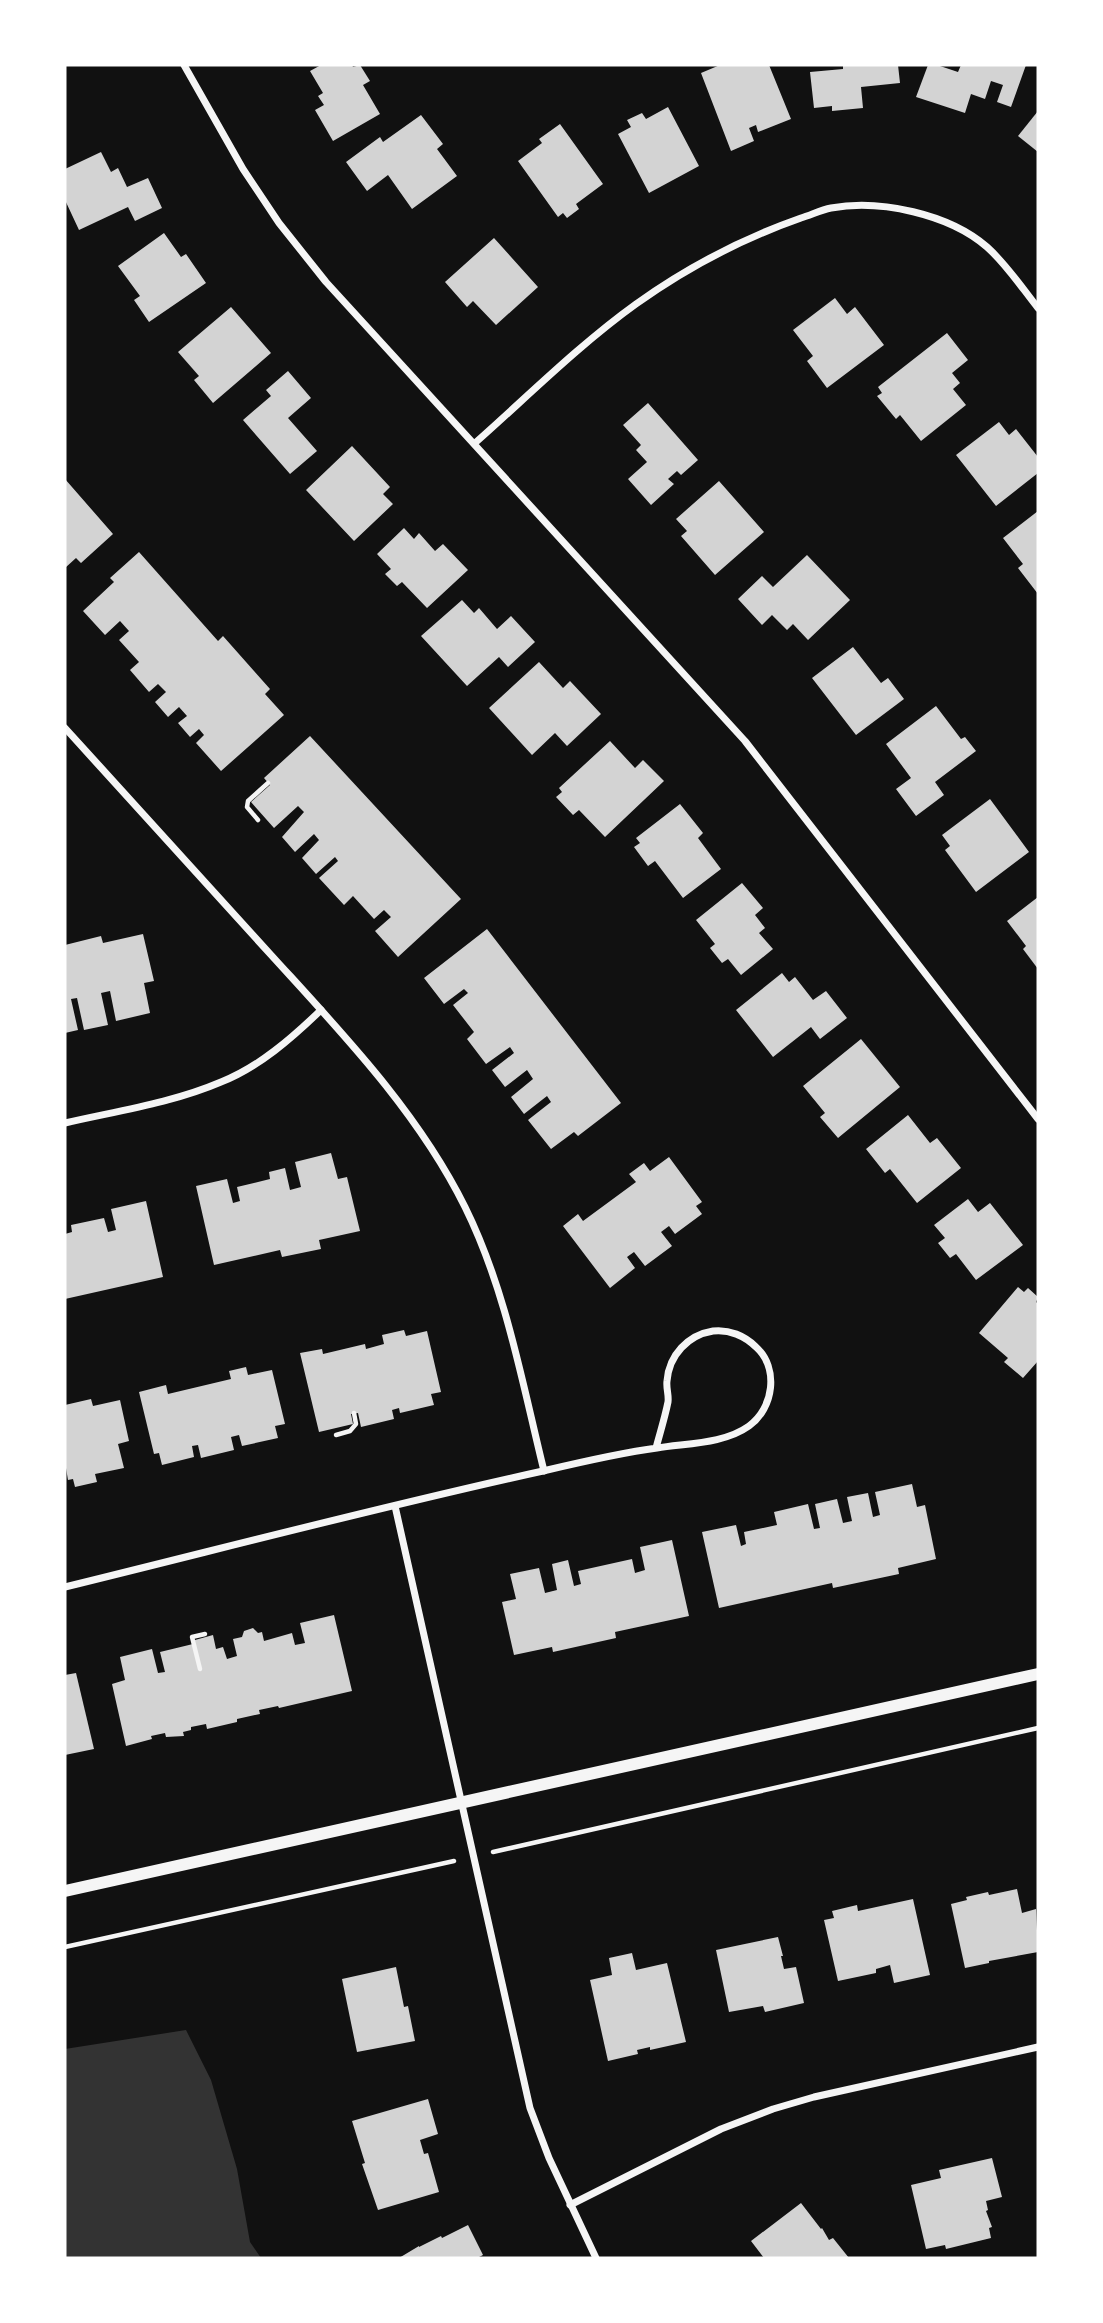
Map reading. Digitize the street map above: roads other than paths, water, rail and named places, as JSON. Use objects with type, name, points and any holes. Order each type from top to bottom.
[{"type":"street","points":[[184,65],[243,169],[279,223],[367,329],[475,443],[745,741],[1038,1119]]},
{"type":"street","points":[[475,443],[636,303],[718,255],[782,225],[831,208],[873,206],[917,211],[958,229],[986,246],[1038,309]]},
{"type":"street","points":[[65,728],[321,1010],[401,1105],[434,1150],[465,1208],[489,1264],[508,1324],[544,1471]]},
{"type":"street","points":[[65,1123],[186,1095],[224,1081],[292,1038],[321,1010]]},
{"type":"street","points":[[65,1587],[544,1471],[715,1439],[748,1426],[759,1417],[767,1404],[771,1375],[767,1361],[759,1349],[747,1338],[732,1332],[701,1334],[687,1341],[676,1353],[669,1368],[668,1399],[656,1448]]},
{"type":"street","points":[[395,1506],[530,2108],[570,2205],[596,2258]]},
{"type":"street","points":[[65,1891],[1038,1674]]},
{"type":"street","points":[[570,2205],[721,2129],[773,2109],[814,2097],[1038,2047]]}]
